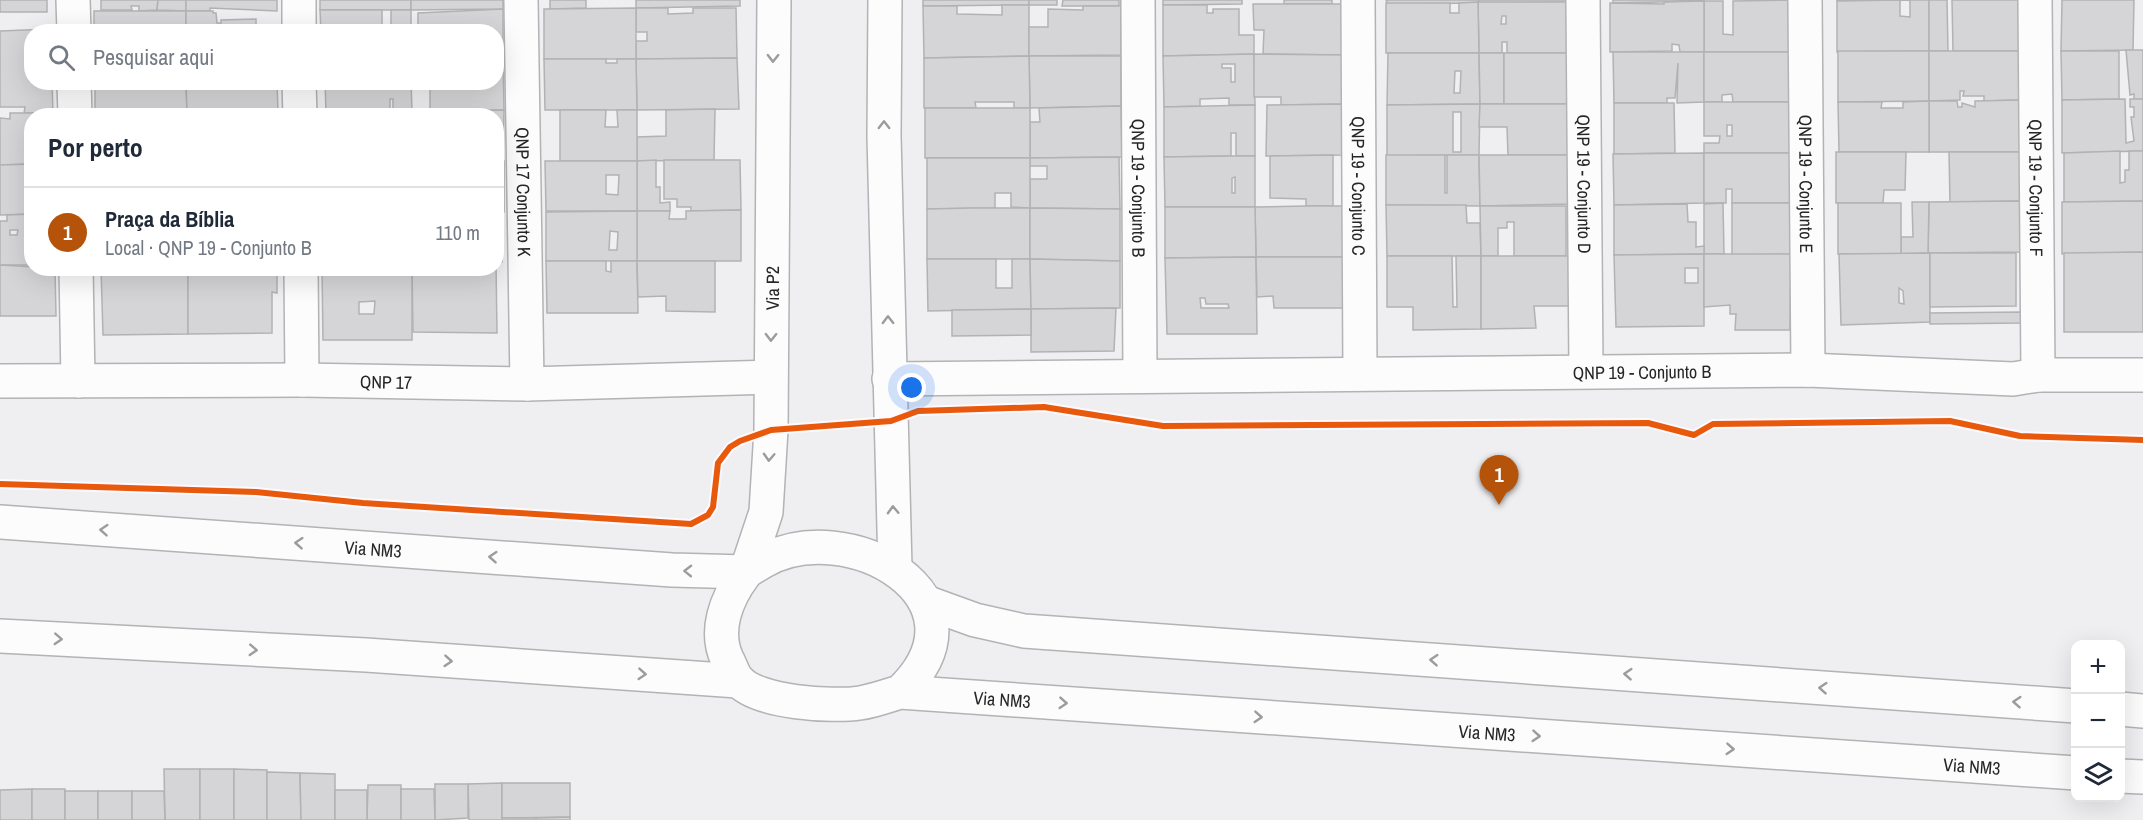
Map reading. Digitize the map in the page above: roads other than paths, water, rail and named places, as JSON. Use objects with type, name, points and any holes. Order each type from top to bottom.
[{"type":"main road","points":[[73,0],[74,24]]},
{"type":"main road","points":[[299,0],[299,24]]},
{"type":"main road","name":"QNP 17 Conjunto K","points":[[521,0],[527,384]]},
{"type":"main road","name":"Via P2","points":[[746,572],[766,512],[771,430],[774,0]]},
{"type":"main road","points":[[885,0],[884,136],[895,568]]},
{"type":"main road","name":"QNP 19 - Conjunto B","points":[[1138,0],[1140,376]]},
{"type":"main road","name":"QNP 19 - Conjunto C","points":[[1358,0],[1360,373]]},
{"type":"main road","name":"QNP 19 - Conjunto D","points":[[1583,0],[1586,370]]},
{"type":"main road","name":"QNP 19 - Conjunto E","points":[[1805,0],[1808,370]]},
{"type":"main road","name":"QNP 19 - Conjunto F","points":[[2035,0],[2038,375]]},
{"type":"main road","points":[[74,90],[75,108]]},
{"type":"main road","points":[[299,90],[300,108]]},
{"type":"main road","points":[[76,276],[78,381]]},
{"type":"main road","points":[[301,276],[302,380]]},
{"type":"main road","name":"QNP 19 - Conjunto B","points":[[889,379],[1586,370],[1808,370],[2013,379],[2038,375],[2143,375]]},
{"type":"main road","name":"QNP 17","points":[[0,381],[302,380],[527,384],[770,377]]},
{"type":"main road","name":"Via NM3","points":[[0,522],[672,570],[746,572]]},
{"type":"main road","points":[[738,681],[721,647],[721,624],[732,592],[746,572],[781,551],[820,546],[862,553],[895,568],[928,603],[975,620],[1024,631],[2071,706]]},
{"type":"main road","points":[[0,636],[366,655],[738,681],[762,695],[803,702],[859,703],[900,692],[920,671],[932,639],[933,621],[928,603]]},
{"type":"main road","name":"Via NM3","points":[[900,692],[2071,773]]},
{"type":"main road","points":[[2125,709],[2143,711]]},
{"type":"main road","points":[[2125,776],[2143,777]]},
{"type":"place","name":"Praça da Bíblia","points":[[1499,505]]}]
